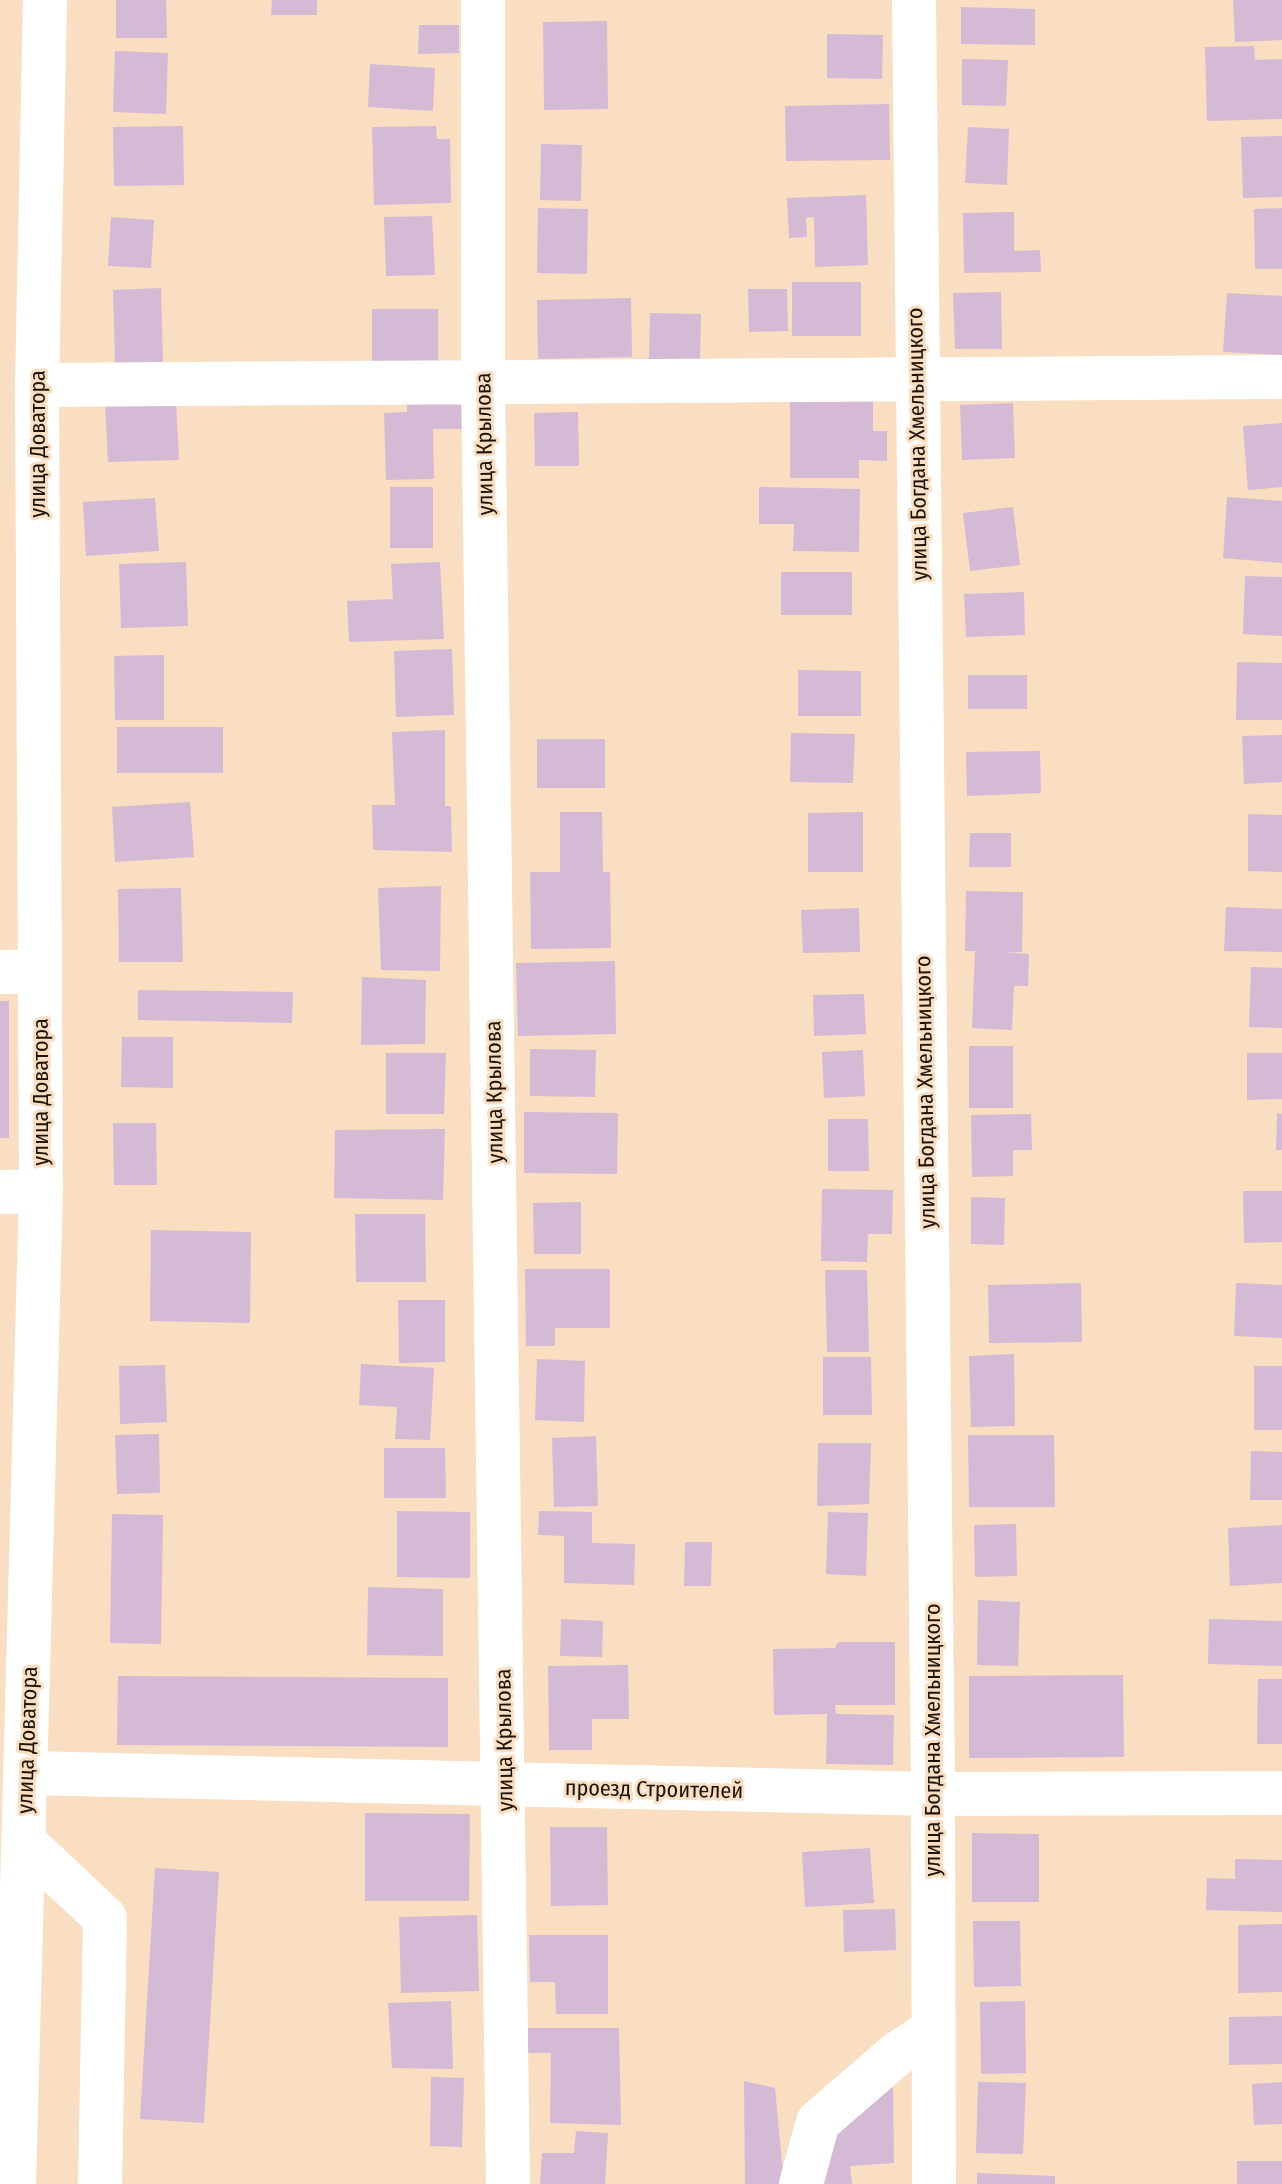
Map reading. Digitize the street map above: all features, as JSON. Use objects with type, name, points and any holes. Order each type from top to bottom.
[{"type":"street","name":"улица Доватора","points":[[9,2160],[25,1843],[18,1763],[18,752],[37,385],[45,0]]},
{"type":"street","name":"улица Крылова","points":[[483,0],[483,382],[505,1786],[508,2184]]},
{"type":"street","name":"улица Богдана Хмельницкого","points":[[914,0],[933,1794],[934,2184]]},
{"type":"street","points":[[37,385],[1282,377]]},
{"type":"street","name":"проезд Строителей","points":[[18,1763],[505,1786],[933,1794],[1282,1793]]},
{"type":"street","points":[[25,1843],[105,1918],[100,2184]]},
{"type":"street","points":[[801,2184],[818,2122],[898,2053],[932,2031]]},
{"type":"building","points":[[116,0],[166,0],[167,38],[116,38]]},
{"type":"building","points":[[272,0],[317,0],[317,15],[271,15]]},
{"type":"building","points":[[1233,0],[1282,0],[1282,40],[1235,42]]},
{"type":"building","points":[[961,7],[1035,9],[1035,45],[961,44]]},
{"type":"building","points":[[607,21],[608,109],[544,110],[543,22]]},
{"type":"building","points":[[419,25],[459,25],[459,53],[418,54]]},
{"type":"building","points":[[827,34],[883,35],[882,79],[827,78]]},
{"type":"building","points":[[1254,46],[1255,60],[1282,59],[1282,119],[1207,121],[1205,47]]},
{"type":"building","points":[[115,51],[168,53],[166,114],[113,112]]},
{"type":"building","points":[[962,59],[1008,60],[1006,106],[962,105]]},
{"type":"building","points":[[370,64],[435,68],[433,111],[368,107]]},
{"type":"building","points":[[889,104],[890,160],[786,161],[785,106]]},
{"type":"building","points":[[183,126],[184,185],[114,186],[113,127]]},
{"type":"building","points":[[436,126],[437,139],[450,139],[451,203],[374,205],[372,127]]},
{"type":"building","points":[[968,127],[1009,129],[1007,185],[965,183]]},
{"type":"building","points":[[1282,136],[1282,197],[1243,198],[1241,137]]},
{"type":"building","points":[[541,144],[582,145],[581,201],[540,200]]},
{"type":"building","points":[[866,195],[868,265],[815,267],[814,217],[806,218],[807,237],[789,238],[787,198]]},
{"type":"building","points":[[538,208],[588,209],[587,274],[537,273]]},
{"type":"building","points":[[1282,208],[1282,269],[1255,269],[1254,209]]},
{"type":"building","points":[[1014,212],[1014,251],[1040,250],[1041,272],[964,273],[963,213]]},
{"type":"building","points":[[432,216],[435,275],[386,276],[384,217]]},
{"type":"building","points":[[111,217],[154,220],[151,268],[108,266]]},
{"type":"building","points":[[792,282],[861,282],[861,336],[792,336]]},
{"type":"building","points":[[161,288],[163,362],[115,363],[113,290]]},
{"type":"building","points":[[748,289],[787,289],[788,331],[749,332]]},
{"type":"building","points":[[1001,292],[1002,349],[955,349],[953,293]]},
{"type":"building","points":[[1227,293],[1282,296],[1282,355],[1223,352]]},
{"type":"building","points":[[631,298],[632,357],[538,359],[537,300]]},
{"type":"building","points":[[372,309],[438,309],[438,363],[372,363]]},
{"type":"building","points":[[650,313],[701,314],[700,362],[649,360]]},
{"type":"building","points":[[790,393],[873,393],[873,431],[887,431],[887,461],[859,460],[859,478],[790,478]]},
{"type":"building","points":[[465,398],[465,429],[433,429],[434,479],[386,480],[384,413],[407,412],[407,399]]},
{"type":"building","points":[[176,403],[179,460],[108,462],[105,405]]},
{"type":"building","points":[[1013,403],[1015,458],[962,460],[960,405]]},
{"type":"building","points":[[578,412],[579,466],[535,466],[534,413]]},
{"type":"building","points":[[1282,423],[1282,487],[1248,490],[1243,426]]},
{"type":"building","points":[[390,487],[433,487],[433,548],[390,548]]},
{"type":"building","points":[[759,487],[860,489],[859,552],[793,551],[794,524],[759,524]]},
{"type":"building","points":[[1227,497],[1282,501],[1282,563],[1223,558]]},
{"type":"building","points":[[155,498],[159,551],[86,556],[83,502]]},
{"type":"building","points":[[1013,507],[1020,565],[970,571],[963,513]]},
{"type":"building","points":[[186,562],[188,626],[121,628],[119,564]]},
{"type":"building","points":[[440,562],[444,639],[349,642],[347,601],[393,599],[391,564]]},
{"type":"building","points":[[781,572],[852,572],[852,615],[781,615]]},
{"type":"building","points":[[1245,576],[1282,577],[1282,636],[1243,634]]},
{"type":"building","points":[[1024,592],[1025,635],[966,637],[964,594]]},
{"type":"building","points":[[452,649],[454,715],[396,717],[394,651]]},
{"type":"building","points":[[164,655],[164,720],[115,720],[114,656]]},
{"type":"building","points":[[1237,662],[1282,663],[1282,720],[1236,720]]},
{"type":"building","points":[[798,670],[861,671],[861,716],[798,716]]},
{"type":"building","points":[[968,675],[1027,675],[1027,709],[968,709]]},
{"type":"building","points":[[117,727],[223,727],[223,773],[117,773]]},
{"type":"building","points":[[445,730],[445,806],[451,806],[452,852],[373,850],[372,805],[395,805],[392,732]]},
{"type":"building","points":[[791,733],[855,734],[853,783],[790,782]]},
{"type":"building","points":[[1282,735],[1282,782],[1244,784],[1242,736]]},
{"type":"building","points":[[537,739],[605,739],[605,788],[537,788]]},
{"type":"building","points":[[1040,751],[1041,793],[967,796],[966,752]]},
{"type":"building","points":[[190,802],[194,857],[115,862],[112,807]]},
{"type":"building","points":[[560,812],[602,812],[603,872],[610,872],[611,948],[531,949],[530,872],[560,872]]},
{"type":"building","points":[[863,812],[863,872],[808,872],[808,813]]},
{"type":"building","points":[[1248,814],[1282,815],[1282,872],[1248,871]]},
{"type":"building","points":[[970,833],[1011,833],[1011,867],[969,867]]},
{"type":"building","points":[[441,886],[440,971],[381,970],[378,888]]},
{"type":"building","points":[[181,888],[183,962],[119,962],[118,889]]},
{"type":"building","points":[[966,891],[1023,892],[1022,952],[1004,952],[1029,954],[1028,986],[1014,986],[1012,1030],[972,1028],[975,951],[965,951]]},
{"type":"building","points":[[1226,907],[1282,909],[1282,952],[1224,951]]},
{"type":"building","points":[[859,908],[860,952],[803,953],[801,910]]},
{"type":"building","points":[[615,961],[616,1034],[518,1036],[516,963]]},
{"type":"building","points":[[1251,967],[1282,968],[1282,1028],[1249,1027]]},
{"type":"building","points":[[362,977],[426,980],[425,1044],[361,1045]]},
{"type":"building","points":[[138,990],[293,992],[292,1023],[138,1020]]},
{"type":"building","points":[[864,994],[866,1034],[814,1036],[813,995]]},
{"type":"building","points":[[0,1001],[9,1001],[9,1138],[0,1138]]},
{"type":"building","points":[[122,1037],[173,1037],[173,1088],[121,1087]]},
{"type":"building","points":[[969,1046],[1013,1046],[1013,1108],[969,1108]]},
{"type":"building","points":[[530,1049],[596,1050],[595,1097],[530,1096]]},
{"type":"building","points":[[863,1050],[865,1096],[824,1098],[822,1052]]},
{"type":"building","points":[[386,1053],[446,1053],[444,1114],[386,1114]]},
{"type":"building","points":[[1247,1053],[1282,1053],[1282,1099],[1247,1100]]},
{"type":"building","points":[[524,1112],[618,1113],[617,1174],[524,1173]]},
{"type":"building","points":[[1277,1113],[1282,1114],[1282,1150],[1276,1150]]},
{"type":"building","points":[[1031,1114],[1032,1150],[1013,1150],[1013,1176],[972,1177],[971,1115]]},
{"type":"building","points":[[828,1119],[868,1119],[869,1171],[828,1171]]},
{"type":"building","points":[[113,1123],[156,1123],[157,1185],[114,1185]]},
{"type":"building","points":[[445,1129],[443,1200],[334,1198],[335,1130]]},
{"type":"building","points":[[822,1189],[893,1190],[892,1234],[868,1234],[867,1262],[821,1261]]},
{"type":"building","points":[[1243,1191],[1282,1191],[1282,1242],[1244,1243]]},
{"type":"building","points":[[971,1197],[1005,1198],[1004,1245],[971,1244]]},
{"type":"building","points":[[581,1202],[581,1254],[534,1254],[533,1203]]},
{"type":"building","points":[[355,1214],[425,1214],[426,1282],[356,1282]]},
{"type":"building","points":[[151,1230],[251,1232],[250,1323],[150,1321]]},
{"type":"building","points":[[525,1269],[610,1269],[610,1328],[555,1328],[555,1346],[526,1346]]},
{"type":"building","points":[[825,1270],[867,1270],[869,1352],[827,1352]]},
{"type":"building","points":[[1081,1283],[1082,1342],[989,1343],[988,1285]]},
{"type":"building","points":[[1236,1283],[1282,1285],[1282,1338],[1234,1336]]},
{"type":"building","points":[[398,1300],[445,1300],[445,1362],[399,1363]]},
{"type":"building","points":[[1014,1354],[1015,1426],[971,1427],[969,1356]]},
{"type":"building","points":[[823,1357],[871,1357],[872,1415],[823,1415]]},
{"type":"building","points":[[537,1359],[585,1361],[584,1422],[535,1420]]},
{"type":"building","points":[[361,1364],[434,1368],[430,1440],[395,1439],[397,1407],[359,1405]]},
{"type":"building","points":[[165,1365],[167,1422],[120,1424],[119,1366]]},
{"type":"building","points":[[1254,1366],[1282,1366],[1282,1430],[1254,1430]]},
{"type":"building","points":[[159,1434],[160,1493],[117,1494],[115,1435]]},
{"type":"building","points":[[968,1435],[1054,1435],[1055,1507],[969,1507]]},
{"type":"building","points":[[596,1436],[598,1506],[554,1507],[552,1438]]},
{"type":"building","points":[[818,1443],[871,1443],[869,1504],[817,1506]]},
{"type":"building","points":[[384,1448],[445,1448],[446,1498],[384,1498]]},
{"type":"building","points":[[1251,1451],[1282,1452],[1282,1500],[1250,1500]]},
{"type":"building","points":[[397,1511],[470,1512],[470,1578],[397,1577]]},
{"type":"building","points":[[539,1511],[592,1512],[592,1543],[635,1544],[634,1585],[564,1583],[564,1536],[538,1535]]},
{"type":"building","points":[[828,1512],[868,1513],[866,1576],[826,1574]]},
{"type":"building","points":[[112,1514],[163,1515],[161,1644],[110,1643]]},
{"type":"building","points":[[1016,1524],[1017,1576],[975,1577],[974,1525]]},
{"type":"building","points":[[1282,1525],[1282,1583],[1230,1586],[1228,1528]]},
{"type":"building","points":[[685,1542],[712,1542],[711,1586],[684,1586]]},
{"type":"building","points":[[368,1587],[443,1589],[443,1656],[367,1655]]},
{"type":"building","points":[[978,1600],[1020,1602],[1018,1666],[977,1665]]},
{"type":"building","points":[[561,1619],[603,1621],[602,1657],[560,1656]]},
{"type":"building","points":[[1209,1619],[1282,1621],[1282,1666],[1208,1664]]},
{"type":"building","points":[[838,1642],[895,1642],[895,1705],[835,1705],[836,1714],[894,1715],[893,1765],[826,1764],[827,1714],[774,1715],[773,1649],[835,1648]]},
{"type":"building","points":[[628,1665],[629,1719],[592,1719],[592,1750],[549,1750],[548,1666]]},
{"type":"building","points":[[1123,1675],[1124,1757],[969,1758],[969,1676]]},
{"type":"building","points":[[118,1676],[448,1678],[448,1747],[117,1745]]},
{"type":"building","points":[[1258,1679],[1282,1679],[1282,1744],[1257,1744]]},
{"type":"building","points":[[365,1813],[470,1814],[469,1901],[365,1901]]},
{"type":"building","points":[[550,1827],[607,1827],[608,1905],[551,1906]]},
{"type":"building","points":[[972,1833],[1039,1834],[1039,1902],[972,1902]]},
{"type":"building","points":[[870,1848],[874,1903],[805,1907],[802,1852]]},
{"type":"building","points":[[1235,1859],[1282,1860],[1282,1912],[1206,1910],[1207,1878],[1235,1879]]},
{"type":"building","points":[[155,1868],[219,1872],[204,2123],[140,2119]]},
{"type":"building","points":[[895,1909],[896,1950],[844,1952],[843,1910]]},
{"type":"building","points":[[477,1915],[479,1991],[401,1993],[399,1917]]},
{"type":"building","points":[[973,1921],[1020,1921],[1021,1986],[974,1987]]},
{"type":"building","points":[[1282,1924],[1282,1992],[1238,1993],[1238,1925]]},
{"type":"building","points":[[529,1935],[608,1935],[608,2014],[556,2014],[555,1982],[530,1982]]},
{"type":"building","points":[[451,2001],[453,2069],[392,2068],[388,2003]]},
{"type":"building","points":[[1025,2001],[1026,2073],[981,2074],[980,2002]]},
{"type":"building","points":[[1282,2016],[1282,2064],[1229,2065],[1229,2017]]},
{"type":"building","points":[[528,2028],[619,2028],[621,2125],[550,2123],[551,2053],[528,2053]]},
{"type":"building","points":[[431,2077],[464,2078],[462,2147],[430,2146]]},
{"type":"building","points":[[744,2081],[775,2088],[784,2184],[745,2184]]},
{"type":"building","points":[[978,2082],[1026,2083],[1023,2154],[976,2153]]},
{"type":"building","points":[[1282,2082],[1282,2124],[1254,2125],[1252,2084]]},
{"type":"building","points":[[893,2087],[894,2163],[850,2166],[852,2184],[811,2184],[859,2091]]},
{"type":"building","points":[[576,2131],[608,2133],[605,2184],[540,2184],[542,2153],[574,2153]]},
{"type":"building","points":[[1237,2161],[1282,2161],[1282,2184],[1237,2184]]},
{"type":"building","points":[[977,2173],[1055,2176],[1055,2184],[977,2184]]}]
